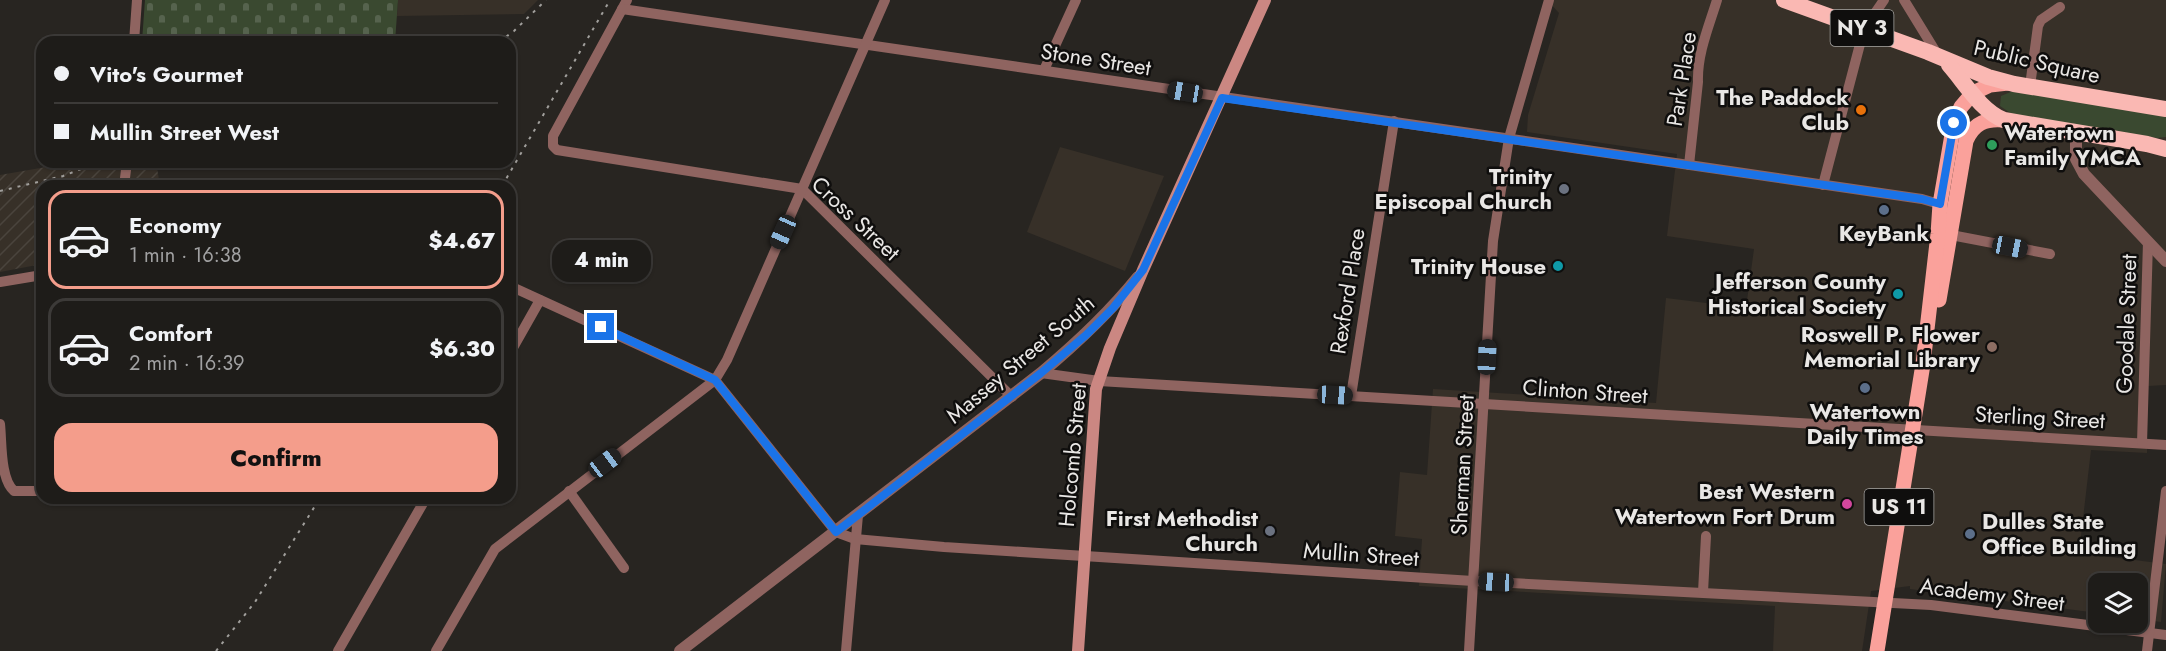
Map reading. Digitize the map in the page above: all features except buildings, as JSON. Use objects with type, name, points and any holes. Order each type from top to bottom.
[{"type":"highway","name":"NY 3","points":[[1784,0],[1939,57]]},
{"type":"highway","name":"Public Square","points":[[1939,57],[1976,73],[2022,85],[2166,109]]},
{"type":"highway","name":"Public Square","points":[[1939,57],[1973,93],[1982,115],[2166,146]]},
{"type":"highway","points":[[2004,120],[1992,108],[1992,96],[1999,88],[2022,85]]},
{"type":"main road","name":"Massey Street South","points":[[1143,270],[1265,0]]},
{"type":"main road","points":[[1973,93],[1990,85],[2022,85]]},
{"type":"main road","name":"US 11","points":[[1923,364],[1935,320],[1951,235],[1947,206],[1954,123],[1961,107],[1973,93]]},
{"type":"main road","name":"US 11","points":[[1877,651],[1923,364],[1938,234],[1966,141],[1982,115]]},
{"type":"main road","name":"Holcomb Street","points":[[1078,651],[1096,389],[1110,348],[1143,270]]},
{"type":"street","points":[[134,36],[137,0]]},
{"type":"street","points":[[436,651],[495,549],[715,380],[727,360],[885,0]]},
{"type":"street","points":[[1044,70],[1076,0]]},
{"type":"street","name":"Sherman Street","points":[[1469,651],[1493,241],[1509,138],[1549,0]]},
{"type":"street","name":"Park Place","points":[[1689,165],[1702,45],[1717,0]]},
{"type":"street","points":[[1823,184],[1864,29],[1884,0]]},
{"type":"street","points":[[1904,0],[1939,57]]},
{"type":"street","name":"Stone Street","points":[[624,4],[866,44],[1222,98],[1922,199],[1947,206]]},
{"type":"street","name":"Cross Street","points":[[624,4],[553,136],[553,146],[557,150],[590,156],[802,189],[1012,397]]},
{"type":"street","points":[[2022,85],[2038,26],[2041,20],[2060,7]]},
{"type":"street","name":"Rexford Place","points":[[1351,396],[1394,121]]},
{"type":"street","points":[[2076,132],[2076,159],[2084,174],[2166,261]]},
{"type":"street","points":[[1951,235],[2050,254]]},
{"type":"street","name":"Goodale Street","points":[[2142,443],[2148,242]]},
{"type":"street","name":"Massey Street South","points":[[680,651],[1012,397],[1099,322],[1143,270]]},
{"type":"street","points":[[0,282],[36,276]]},
{"type":"street","points":[[516,289],[715,380],[836,532]]},
{"type":"street","points":[[516,342],[540,300]]},
{"type":"street","name":"Clinton Street","points":[[1041,373],[1099,381],[1912,430]]},
{"type":"street","points":[[0,424],[8,486],[14,491],[36,491]]},
{"type":"street","name":"Sterling Street","points":[[1912,430],[2166,445]]},
{"type":"street","points":[[569,491],[624,568]]},
{"type":"street","points":[[2147,651],[2166,491]]},
{"type":"street","points":[[338,651],[423,504]]},
{"type":"street","points":[[846,651],[858,515]]},
{"type":"street","name":"Mullin Street","points":[[836,532],[855,539],[1084,556],[1473,581],[1884,603]]},
{"type":"street","points":[[1703,592],[1706,536]]},
{"type":"street","name":"Academy Street","points":[[1884,603],[1930,605],[2166,635]]},
{"type":"shaded area","points":[[398,0],[538,0],[524,14],[397,16]]},
{"type":"shaded area","points":[[1547,0],[2166,0],[2166,385],[2148,386],[2147,453],[2091,450],[2079,553],[2166,564],[2161,622],[2148,620],[2148,573],[2088,573],[2088,612],[1910,589],[1910,586],[1871,591],[1862,651],[1773,651],[1775,606],[1419,586],[1422,539],[1395,536],[1400,472],[1427,475],[1433,389],[1656,403],[1666,298],[1746,308],[1754,249],[1667,236],[1677,154],[1527,132],[1528,115],[1559,13]]},
{"type":"shaded area","points":[[1060,147],[1164,176],[1125,271],[1027,232]]},
{"type":"shaded area","points":[[40,168],[157,168],[159,180],[36,180],[36,265],[0,272],[0,175]]},
{"type":"green space","points":[[145,0],[398,0],[395,36],[142,36]]},
{"type":"green space","points":[[2013,91],[2161,115],[2166,117],[2166,137],[2157,138],[2012,114],[2000,106],[2001,96]]},
{"type":"railway","points":[[507,36],[546,0]]},
{"type":"railway","points":[[516,162],[610,0]]},
{"type":"railway","points":[[46,180],[84,168]]},
{"type":"railway","points":[[505,180],[512,168]]},
{"type":"railway","points":[[0,191],[36,182]]},
{"type":"railway","points":[[216,651],[255,602],[316,504]]},
{"type":"place","name":"The Paddock Club","points":[[1861,110]]},
{"type":"place","name":"Watertown Family YMCA","points":[[1992,145]]},
{"type":"place","name":"Trinity Episcopal Church","points":[[1564,189]]},
{"type":"place","name":"KeyBank","points":[[1884,210]]},
{"type":"place","name":"Trinity House","points":[[1558,266]]},
{"type":"place","name":"Jefferson County Historical Society","points":[[1898,294]]},
{"type":"place","name":"Roswell P. Flower Memorial Library","points":[[1992,347]]},
{"type":"place","name":"Watertown Daily Times","points":[[1865,388]]},
{"type":"place","name":"Best Western Watertown Fort Drum","points":[[1847,504]]},
{"type":"place","name":"First Methodist Church","points":[[1270,531]]},
{"type":"place","name":"Dulles State Office Building","points":[[1970,534]]},
{"type":"route","points":[[601,327],[715,380],[836,532],[1012,397],[1086,335],[1113,308],[1143,270],[1222,98],[1394,121],[1922,199],[1940,204],[1954,123]]}]
